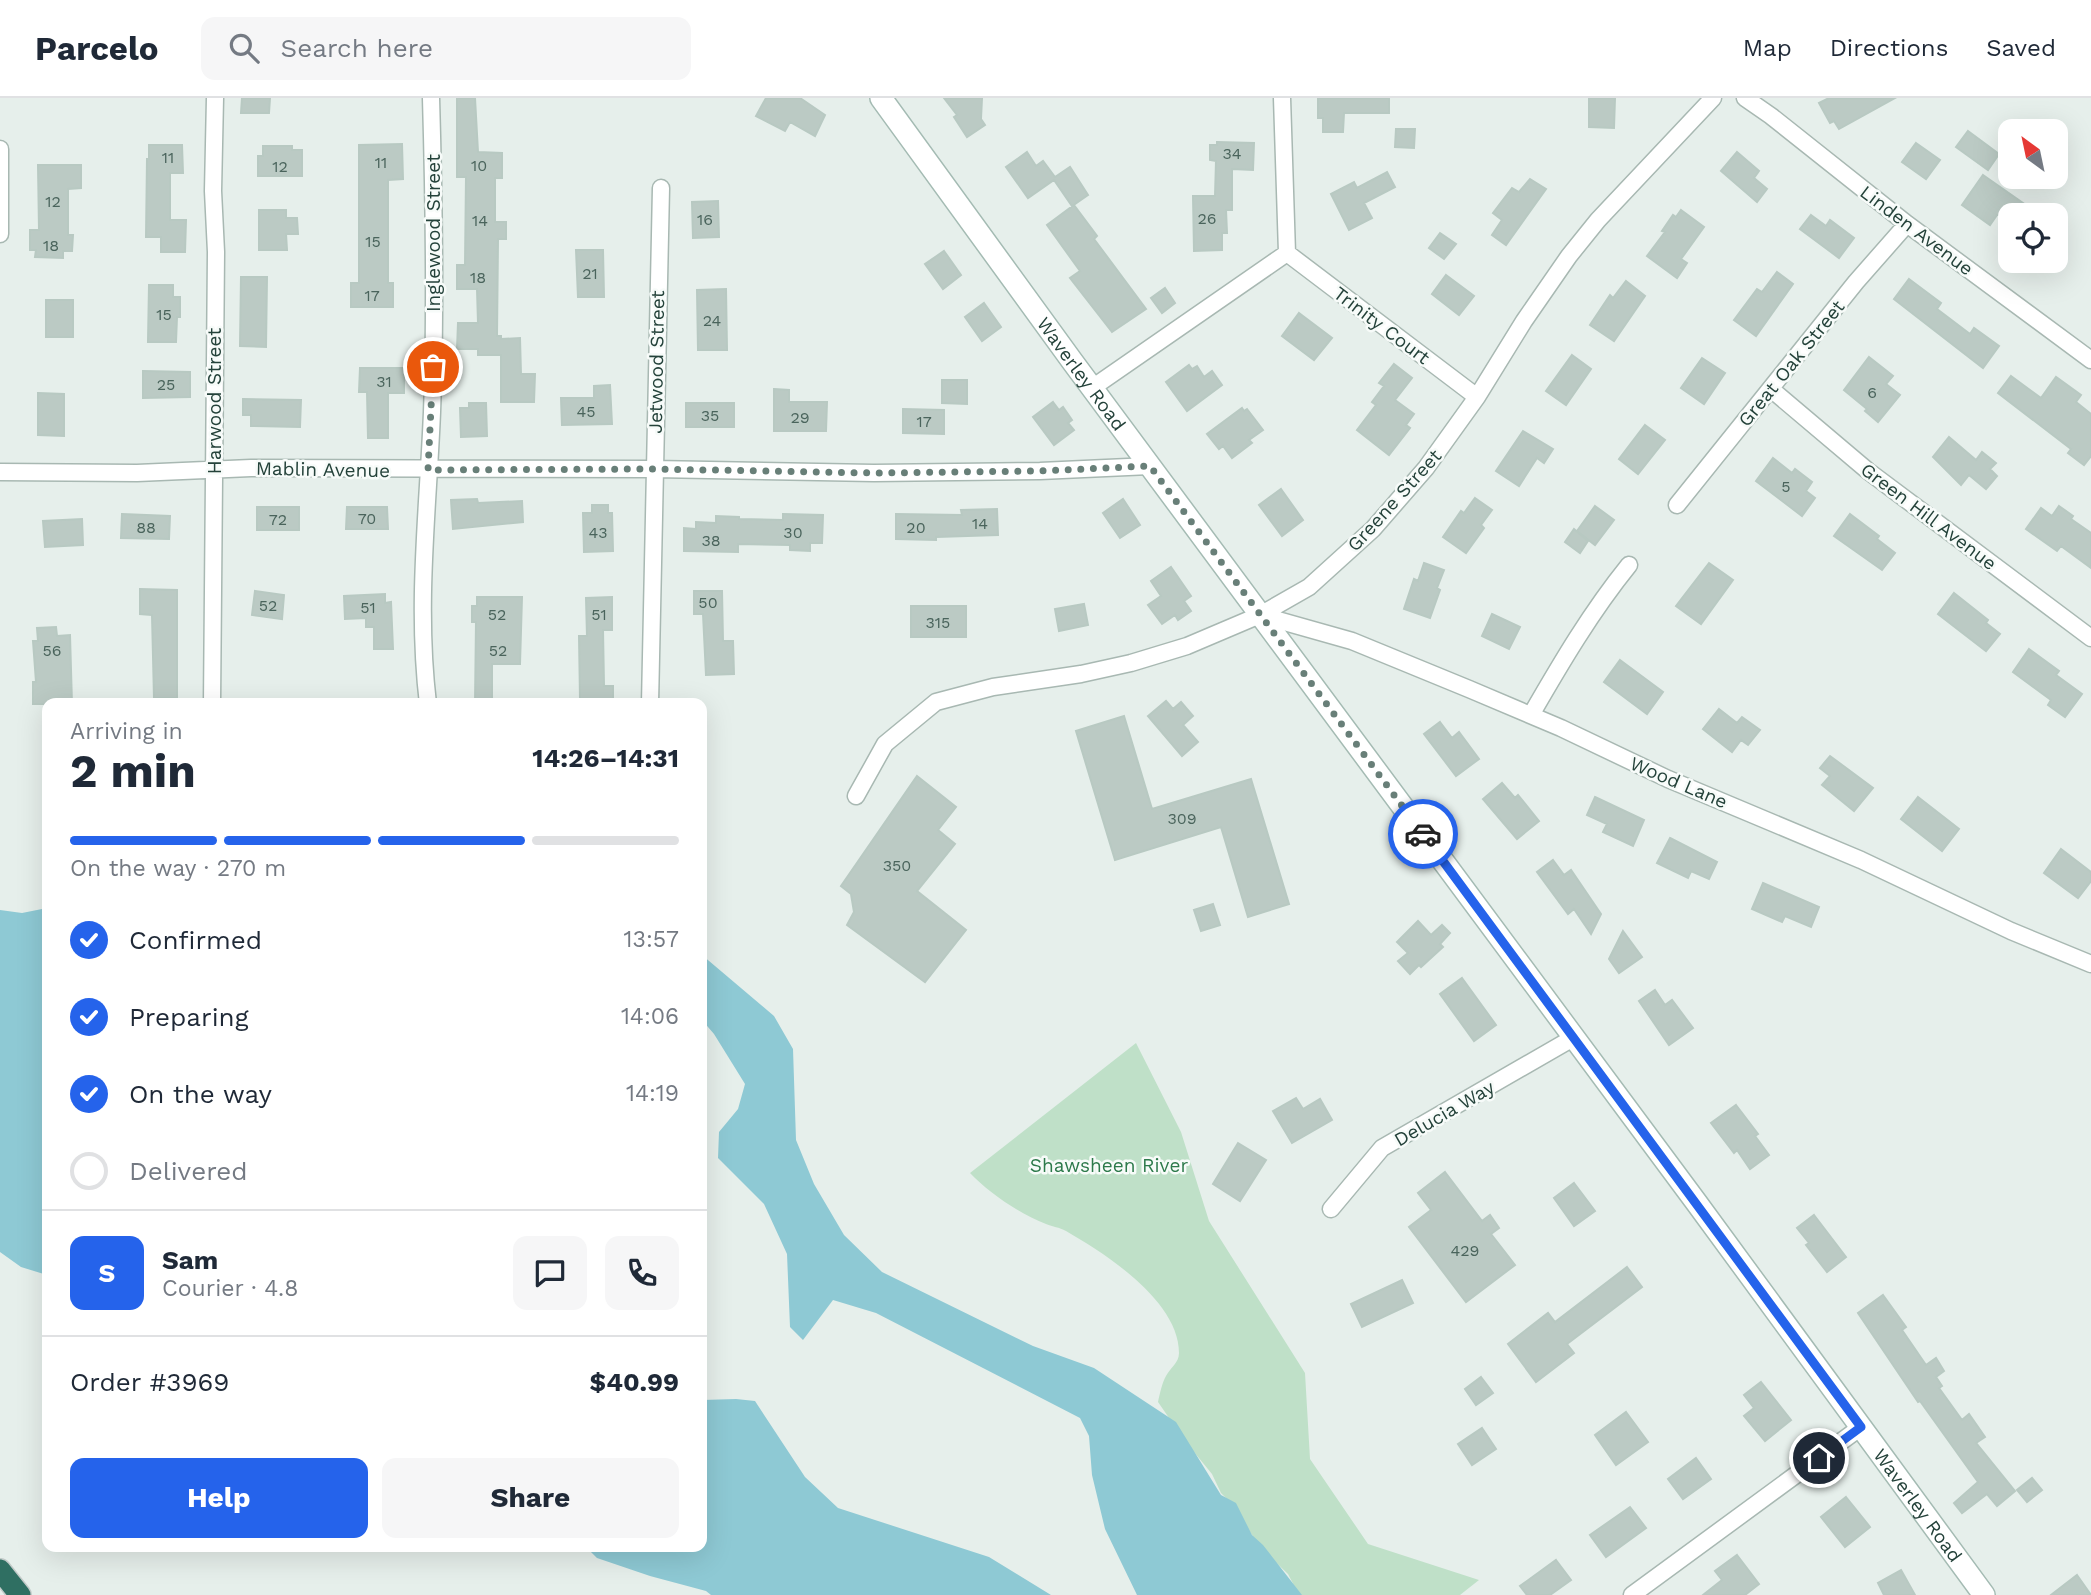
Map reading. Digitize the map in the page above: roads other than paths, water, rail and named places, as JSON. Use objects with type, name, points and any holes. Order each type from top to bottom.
[{"type":"highway","points":[[0,1570],[20,1595]]},
{"type":"main road","name":"Waverley Road","points":[[881,98],[1092,388],[1984,1595]]},
{"type":"street","name":"Harwood Street","points":[[212,698],[215,98]]},
{"type":"street","name":"Inglewood Street","points":[[428,698],[422,591],[434,354],[431,98]]},
{"type":"street","points":[[1092,388],[1287,253],[1282,98]]},
{"type":"street","name":"Greene Street","points":[[856,796],[885,744],[936,702],[993,687],[1081,674],[1131,663],[1193,644],[1260,615],[1309,587],[1373,529],[1433,460],[1569,256],[1598,220],[1713,98]]},
{"type":"street","name":"Linden Avenue","points":[[1745,98],[1907,224],[2091,360]]},
{"type":"street","points":[[0,149],[0,234]]},
{"type":"street","name":"Jetwood Street","points":[[650,698],[662,188]]},
{"type":"street","name":"Great Oak Street","points":[[1677,505],[1856,282],[1907,224]]},
{"type":"street","name":"Trinity Court","points":[[1287,253],[1477,397]]},
{"type":"street","name":"Green Hill Avenue","points":[[1771,389],[1868,471],[2091,638]]},
{"type":"street","name":"Mablin Avenue","points":[[0,472],[137,473],[214,468],[654,469],[874,473],[1040,471],[1150,466]]},
{"type":"street","points":[[1531,715],[1607,591],[1629,565]]},
{"type":"street","name":"Wood Lane","points":[[1260,615],[1352,641],[1531,715],[1668,779],[1861,860],[2011,931],[2091,964]]},
{"type":"street","name":"Delucia Way","points":[[1331,1209],[1382,1148],[1573,1038]]},
{"type":"street","points":[[1632,1595],[1861,1427]]},
{"type":"water","points":[[42,909],[42,1273],[21,1267],[0,1252],[0,910],[22,913]]},
{"type":"water","points":[[707,959],[774,1016],[793,1049],[796,1140],[814,1184],[844,1235],[882,1272],[1033,1346],[1094,1368],[1176,1422],[1221,1495],[1236,1503],[1252,1535],[1302,1595],[1137,1595],[1105,1529],[1092,1475],[1089,1436],[1080,1418],[876,1313],[833,1300],[803,1340],[790,1327],[787,1254],[764,1204],[718,1158],[719,1132],[738,1109],[745,1084],[707,1026]]},
{"type":"water","points":[[707,1400],[755,1401],[805,1477],[838,1508],[989,1557],[1051,1595],[711,1595],[706,1591],[597,1558],[591,1552],[707,1552]]},
{"type":"park label","name":"Shawsheen River","points":[[1109,1165]]}]
